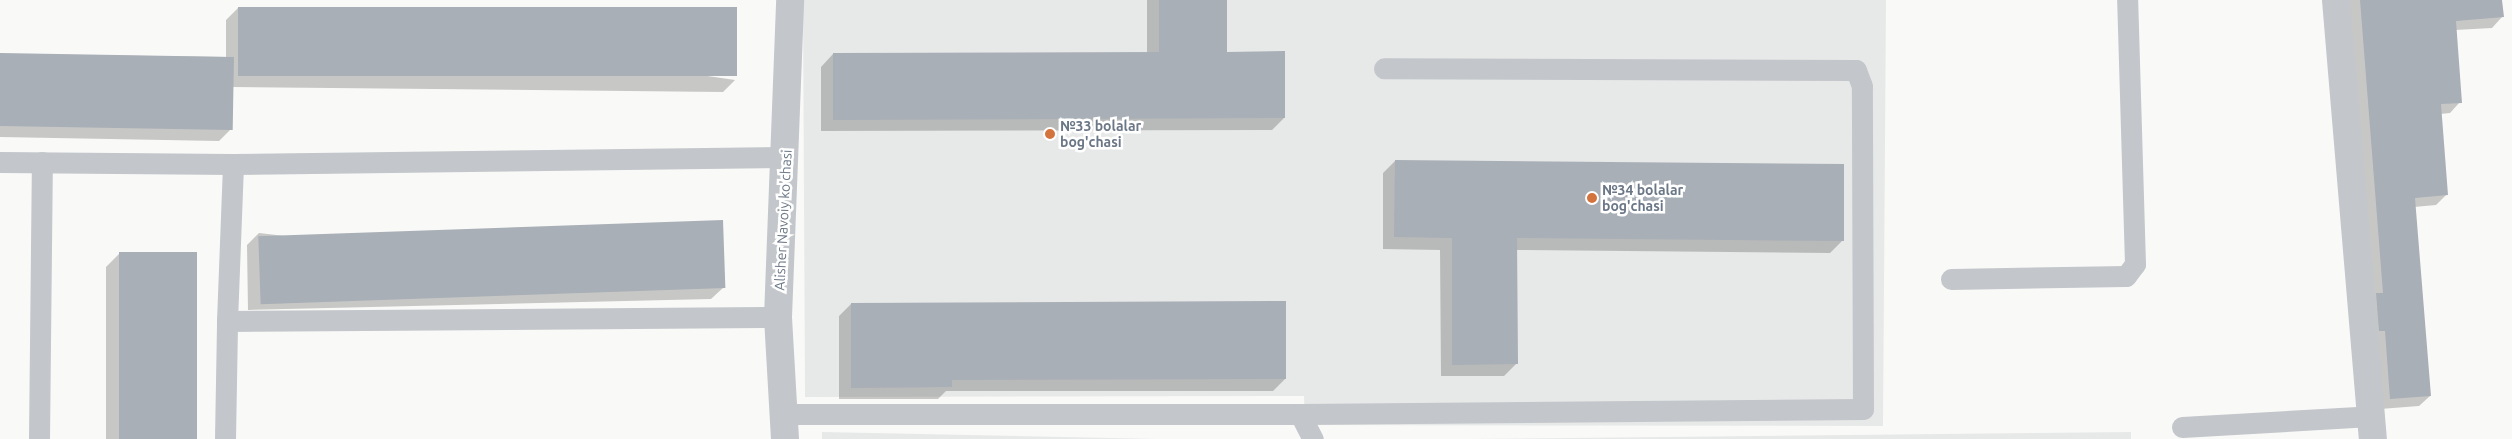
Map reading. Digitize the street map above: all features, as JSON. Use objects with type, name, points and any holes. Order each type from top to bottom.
[{"type":"street","name":"Alisher Navoiy ko'chasi","points":[[785,427],[778,317],[787,157],[790,0]]},
{"type":"street","points":[[2336,0],[2372,428]]},
{"type":"lane","points":[[1951,279],[2126,276],[2135,264],[2126,0]]},
{"type":"lane","points":[[785,427],[1300,414],[1863,409],[1862,86],[1856,70],[1384,68]]},
{"type":"lane","points":[[0,162],[233,164],[787,157]]},
{"type":"lane","points":[[39,439],[42,162]]},
{"type":"lane","points":[[225,439],[233,164]]},
{"type":"lane","points":[[227,321],[778,317]]},
{"type":"lane","points":[[1300,414],[1313,439]]},
{"type":"lane","points":[[2182,427],[2372,428]]},
{"type":"shaded area","points":[[803,0],[1886,0],[1883,426],[1305,425],[1304,396],[805,397]]},
{"type":"shaded area","points":[[822,432],[1157,439],[822,439]]},
{"type":"shaded area","points":[[2131,432],[2131,439],[1467,439]]},
{"type":"building","points":[[1159,0],[1227,0],[1227,52],[1285,51],[1285,118],[833,120],[833,53],[1159,52]]},
{"type":"building","points":[[2360,0],[2502,0],[2504,17],[2456,21],[2462,103],[2441,104],[2448,195],[2415,198],[2431,396],[2390,399],[2385,331],[2379,331],[2376,293],[2383,293]]},
{"type":"building","points":[[238,7],[737,7],[737,76],[238,76]]},
{"type":"building","points":[[0,53],[234,57],[233,130],[0,126]]},
{"type":"building","points":[[1395,160],[1844,164],[1844,241],[1517,238],[1518,364],[1452,365],[1452,238],[1394,237]]},
{"type":"building","points":[[723,220],[725,288],[261,304],[258,236]]},
{"type":"building","points":[[119,252],[197,252],[197,439],[119,439]]},
{"type":"building","points":[[1286,301],[1286,379],[952,380],[952,387],[851,388],[851,303]]},
{"type":"place","name":"№33 bolalar bog'chasi","points":[[1050,134]]},
{"type":"place","name":"№34 bolalar bog'chasi","points":[[1592,198]]}]
